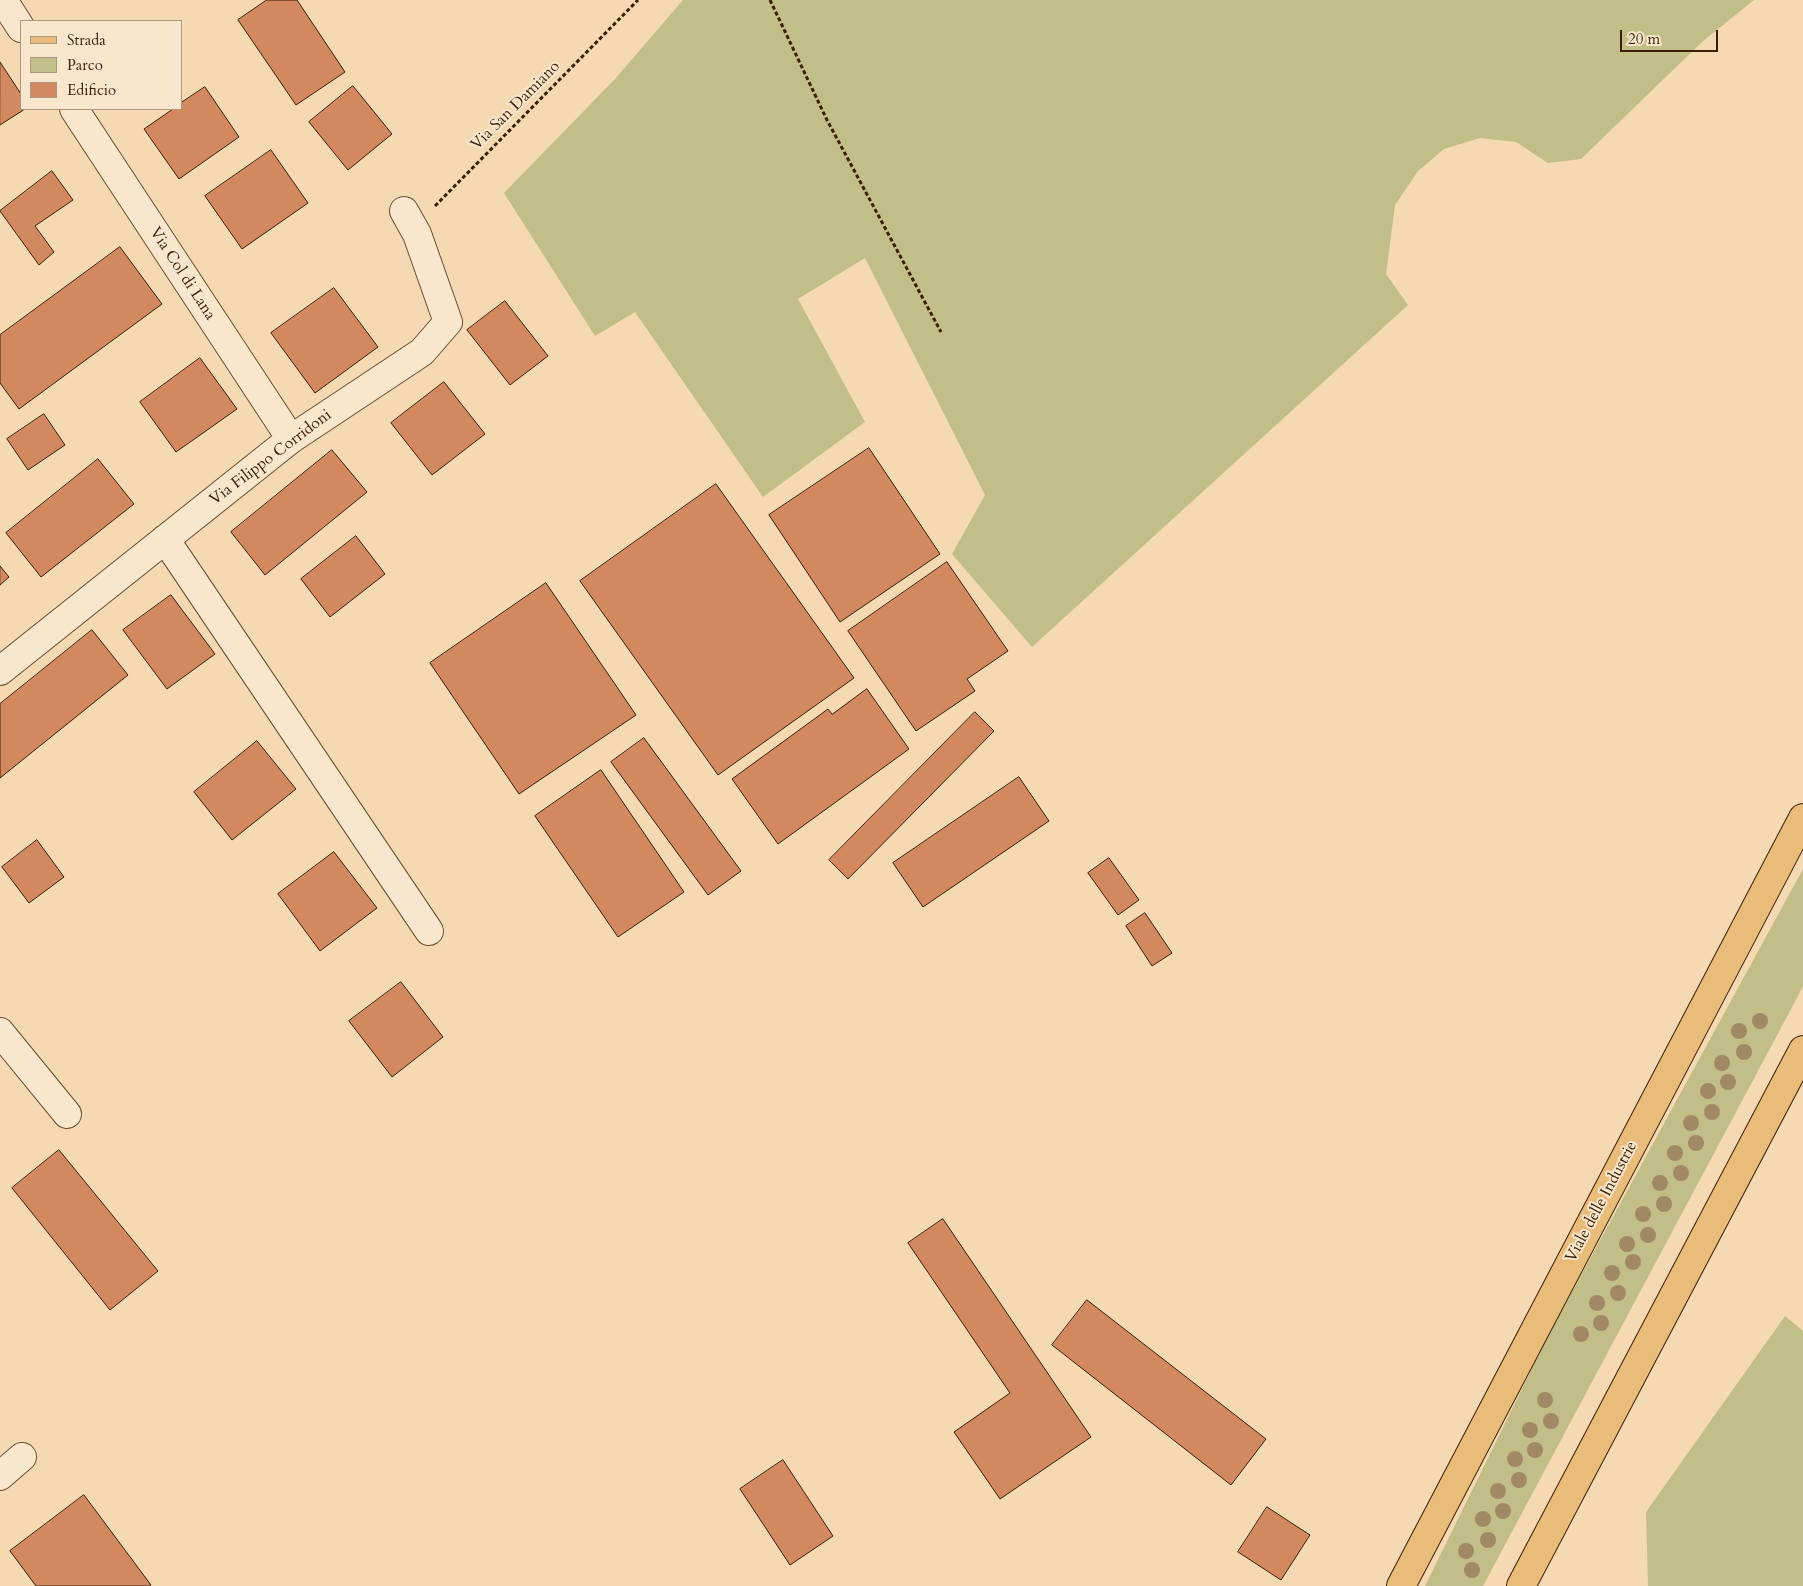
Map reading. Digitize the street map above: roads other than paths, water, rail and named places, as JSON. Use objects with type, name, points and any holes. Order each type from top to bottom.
[{"type":"main road","name":"Viale delle Industrie","points":[[1401,1586],[1803,818]]},
{"type":"main road","points":[[1521,1586],[1803,1050]]},
{"type":"street","points":[[3,0],[20,26]]},
{"type":"street","name":"Via Col di Lana","points":[[75,110],[291,439]]},
{"type":"street","name":"Via Filippo Corridoni","points":[[0,670],[291,439],[422,352],[448,322],[417,234],[404,211]]},
{"type":"street","points":[[165,539],[429,931]]},
{"type":"street","points":[[0,1032],[67,1114]]},
{"type":"street","points":[[0,1476],[22,1457]]}]
